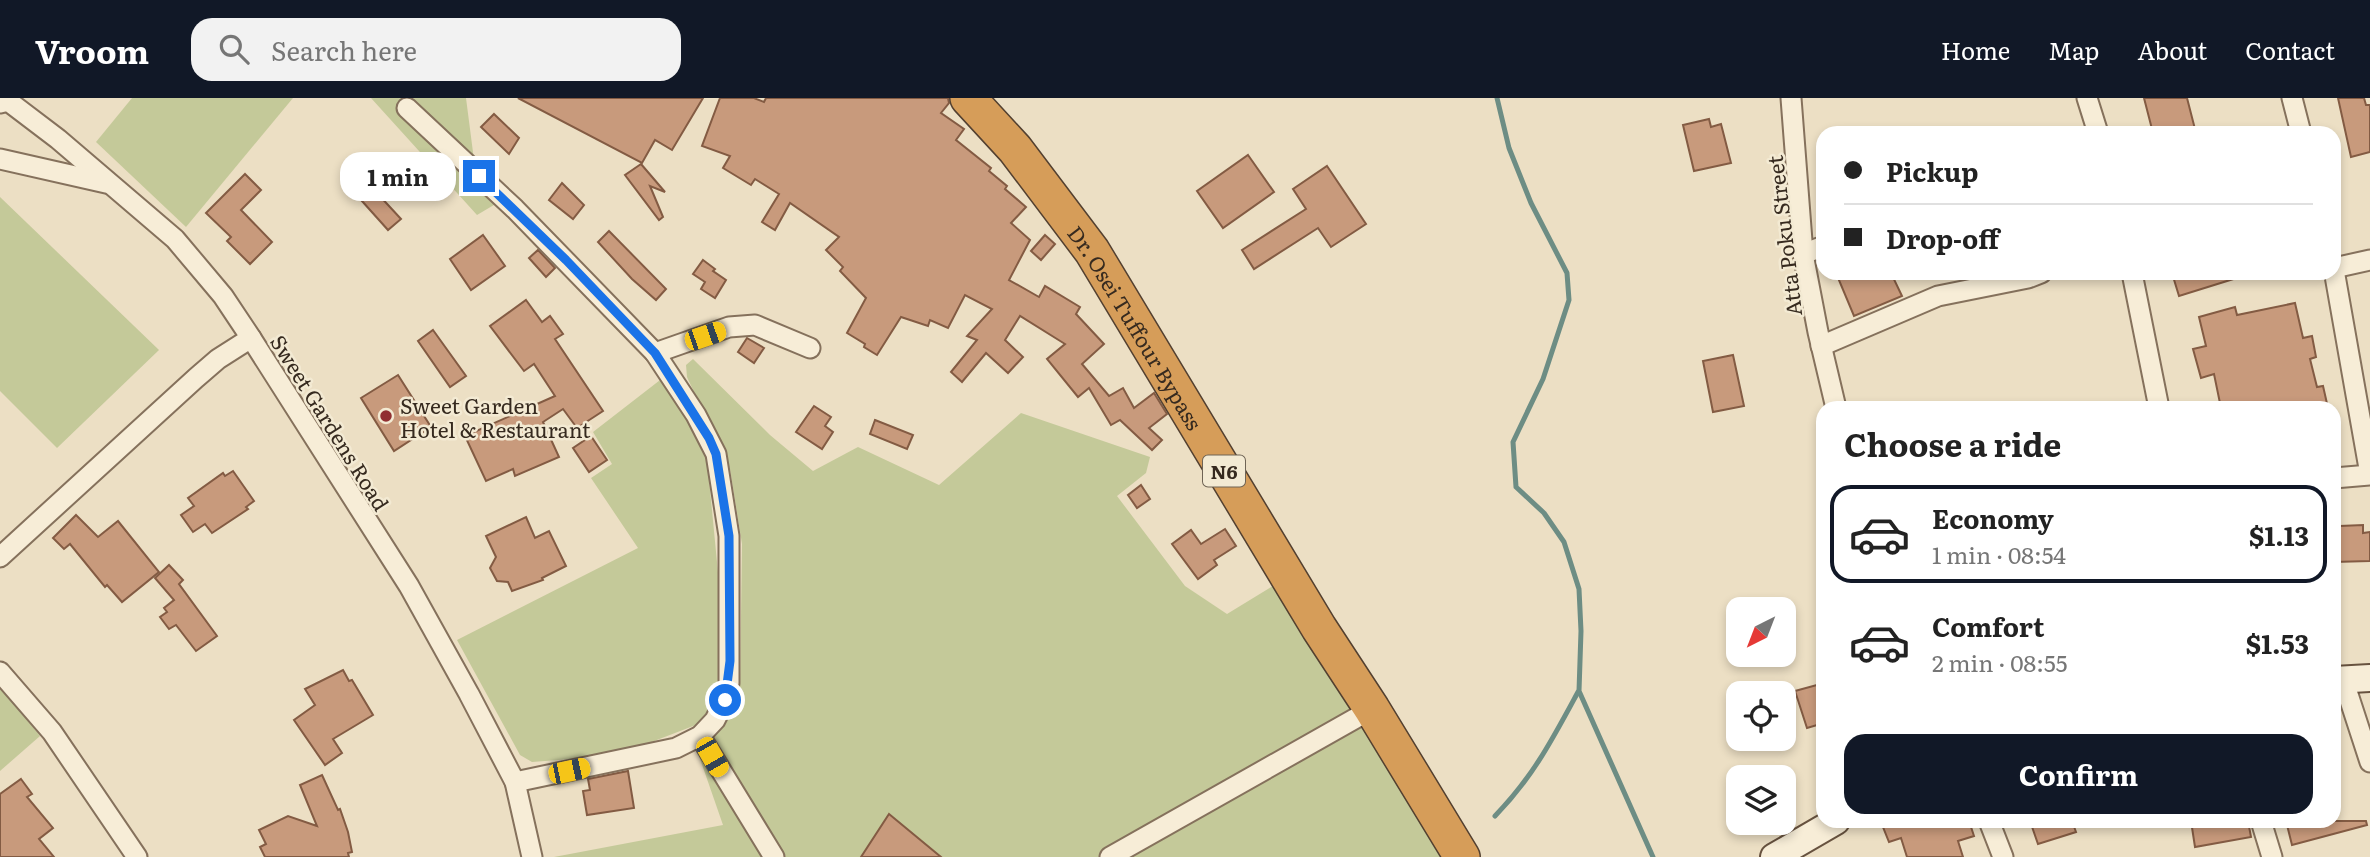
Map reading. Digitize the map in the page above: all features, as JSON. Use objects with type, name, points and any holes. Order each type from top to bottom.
[{"type":"highway","name":"Dr. Osei Tuffour Bypass","points":[[968,98],[1015,149],[1092,251],[1319,628],[1462,857]]},
{"type":"street","name":"Atta Poku Street","points":[[1791,98],[1804,254],[1834,401]]},
{"type":"street","points":[[2087,98],[2096,126]]},
{"type":"street","points":[[2292,98],[2299,126]]},
{"type":"street","points":[[0,103],[8,101],[58,139],[176,239],[223,296],[251,338]]},
{"type":"street","points":[[407,108],[515,209],[655,353],[696,415],[716,454],[729,536],[729,682],[725,700],[715,720],[701,736],[676,748],[515,782]]},
{"type":"street","points":[[0,159],[111,184]]},
{"type":"street","points":[[1804,254],[1816,249]]},
{"type":"street","points":[[2341,267],[2370,260]]},
{"type":"street","points":[[1821,346],[1938,296],[2018,280]]},
{"type":"street","points":[[2133,280],[2158,401]]},
{"type":"street","points":[[2336,280],[2370,474],[2341,477]]},
{"type":"street","points":[[655,353],[729,327],[755,326],[810,348]]},
{"type":"street","name":"Sweet Gardens Road","points":[[0,557],[218,359],[251,338],[409,586],[515,782],[531,857]]},
{"type":"street","points":[[0,672],[52,732],[134,855]]},
{"type":"street","points":[[2341,679],[2370,678]]},
{"type":"street","points":[[2341,684],[2370,762]]},
{"type":"street","points":[[1110,857],[1372,709]]},
{"type":"street","points":[[701,736],[774,857]]},
{"type":"street","points":[[1774,857],[1824,828]]},
{"type":"street","points":[[1992,828],[2003,857]]},
{"type":"street","points":[[2263,828],[2272,857]]},
{"type":"green space","points":[[132,98],[293,98],[186,227],[96,142]]},
{"type":"green space","points":[[371,98],[466,98],[474,160],[504,199],[477,215]]},
{"type":"green space","points":[[0,197],[159,350],[57,448],[0,391]]},
{"type":"green space","points":[[693,359],[770,435],[813,471],[858,447],[939,485],[1021,413],[1150,457],[1146,473],[1117,496],[1185,586],[1227,614],[1276,584],[1444,857],[554,857],[723,825],[698,753],[723,727],[740,689],[742,544],[730,469],[687,377],[686,365]]},
{"type":"green space","points":[[664,377],[706,448],[727,666],[725,690],[701,723],[649,743],[584,758],[532,762],[520,755],[457,640],[638,548],[591,478],[612,464],[593,432]]},
{"type":"green space","points":[[0,686],[40,736],[0,771]]},
{"type":"building","points":[[518,98],[703,98],[672,150],[655,140],[642,163]]},
{"type":"building","points":[[720,98],[754,98],[764,102],[766,98],[948,98],[949,103],[941,113],[964,129],[956,140],[991,168],[989,171],[1007,186],[1005,189],[1026,207],[1011,223],[1030,240],[1009,280],[1039,297],[1045,286],[1080,307],[1076,314],[1104,344],[1082,364],[1109,396],[1123,388],[1134,408],[1154,393],[1167,414],[1149,428],[1162,440],[1152,450],[1120,420],[1111,425],[1089,388],[1078,397],[1047,359],[1065,344],[1020,316],[1005,340],[1023,357],[1008,373],[986,353],[962,382],[951,372],[977,340],[967,336],[992,309],[965,295],[948,328],[930,320],[928,326],[901,317],[877,355],[864,347],[865,344],[847,333],[866,298],[840,271],[843,267],[826,250],[839,237],[790,203],[775,230],[762,222],[779,194],[755,179],[751,185],[723,168],[730,156],[702,146]]},
{"type":"building","points":[[2144,98],[2187,98],[2194,126],[2151,126]]},
{"type":"building","points":[[2338,98],[2364,98],[2366,105],[2370,105],[2370,152],[2351,157]]},
{"type":"building","points":[[494,114],[519,138],[509,154],[481,127]]},
{"type":"building","points":[[1709,119],[1711,127],[1721,124],[1731,163],[1694,171],[1683,125]]},
{"type":"building","points":[[1248,155],[1274,192],[1223,228],[1197,191]]},
{"type":"building","points":[[641,164],[665,192],[650,186],[663,217],[659,220],[625,175]]},
{"type":"building","points":[[1327,166],[1366,224],[1331,247],[1318,228],[1254,269],[1242,250],[1306,209],[1293,189]]},
{"type":"building","points":[[245,174],[261,190],[241,210],[272,242],[250,264],[227,241],[231,237],[206,213]]},
{"type":"building","points":[[365,180],[401,219],[388,230],[353,191]]},
{"type":"building","points":[[562,183],[584,205],[573,219],[549,200]]},
{"type":"building","points":[[609,231],[666,289],[656,300],[632,279],[598,242]]},
{"type":"building","points":[[483,235],[505,266],[471,290],[450,259]]},
{"type":"building","points":[[1045,235],[1055,244],[1041,260],[1031,251]]},
{"type":"building","points":[[538,250],[555,268],[546,277],[529,258]]},
{"type":"building","points":[[703,260],[726,280],[715,298],[701,289],[705,282],[693,274]]},
{"type":"building","points":[[1839,280],[1894,280],[1902,296],[1854,316]]},
{"type":"building","points":[[2174,280],[2230,280],[2179,296]]},
{"type":"building","points":[[526,300],[542,322],[550,316],[563,334],[555,339],[603,411],[577,428],[563,409],[543,422],[559,457],[515,476],[513,469],[486,481],[465,436],[555,396],[534,364],[524,371],[490,326]]},
{"type":"building","points":[[2295,303],[2303,338],[2312,336],[2316,357],[2310,359],[2317,387],[2323,386],[2326,401],[2220,401],[2214,374],[2201,378],[2193,349],[2206,346],[2199,317],[2235,307],[2237,315]]},
{"type":"building","points":[[433,330],[466,376],[450,387],[418,341]]},
{"type":"building","points":[[747,338],[764,348],[754,363],[738,352]]},
{"type":"building","points":[[1733,355],[1744,406],[1713,412],[1703,361]]},
{"type":"building","points":[[398,375],[431,427],[394,451],[361,398]]},
{"type":"building","points":[[814,406],[831,417],[825,426],[833,432],[822,449],[796,432]]},
{"type":"building","points":[[875,420],[913,435],[907,449],[870,434]]},
{"type":"building","points":[[591,436],[607,460],[589,472],[573,448]]},
{"type":"building","points":[[233,471],[254,501],[246,507],[248,509],[212,533],[205,524],[193,532],[181,515],[194,506],[188,498],[223,473],[225,476]]},
{"type":"building","points":[[1141,485],[1150,499],[1137,508],[1128,495]]},
{"type":"building","points":[[76,515],[98,537],[118,521],[159,572],[122,602],[107,585],[105,587],[70,544],[64,549],[53,538]]},
{"type":"building","points":[[526,517],[535,538],[549,531],[566,566],[542,578],[543,580],[512,591],[508,582],[497,581],[490,568],[496,557],[486,536]]},
{"type":"building","points":[[2363,525],[2363,533],[2370,532],[2370,561],[2341,562],[2341,526]]},
{"type":"building","points":[[1225,529],[1236,546],[1214,560],[1217,565],[1198,579],[1172,544],[1191,530],[1201,544]]},
{"type":"building","points":[[169,565],[183,580],[179,584],[217,636],[196,651],[176,625],[169,629],[160,617],[167,612],[164,608],[174,600],[155,578]]},
{"type":"building","points":[[343,670],[373,715],[333,739],[342,753],[325,765],[294,720],[315,705],[305,689]]},
{"type":"building","points":[[1816,685],[1816,725],[1807,728],[1796,691]]},
{"type":"building","points":[[628,771],[634,808],[587,815],[583,791],[590,790],[588,779]]},
{"type":"building","points":[[322,775],[338,810],[340,809],[348,832],[352,852],[348,853],[349,857],[265,857],[260,847],[266,844],[259,830],[288,816],[317,826],[300,785]]},
{"type":"building","points":[[21,779],[32,794],[27,797],[53,828],[39,839],[54,857],[0,857],[0,794]]},
{"type":"building","points":[[889,814],[941,857],[861,857]]},
{"type":"building","points":[[2341,821],[2366,821],[2367,825],[2292,845],[2288,828],[2341,828]]},
{"type":"building","points":[[1883,828],[1971,828],[1974,836],[1958,841],[1963,857],[1907,857],[1901,838],[1889,842]]},
{"type":"building","points":[[2032,828],[2075,828],[2076,832],[2038,844]]},
{"type":"building","points":[[2192,828],[2249,828],[2251,837],[2195,847]]},
{"type":"waterway","points":[[1497,98],[1509,148],[1531,203],[1567,273],[1569,300],[1543,379],[1513,442],[1516,487],[1544,513],[1564,542],[1579,589],[1579,691],[1653,857]]},
{"type":"waterway","points":[[1495,816],[1531,772],[1578,692]]},
{"type":"place","name":"Sweet Garden Hotel & Restaurant","points":[[386,416]]},
{"type":"route","points":[[479,176],[566,260],[655,353],[709,438],[720,473],[729,536],[730,661],[725,700]]}]
